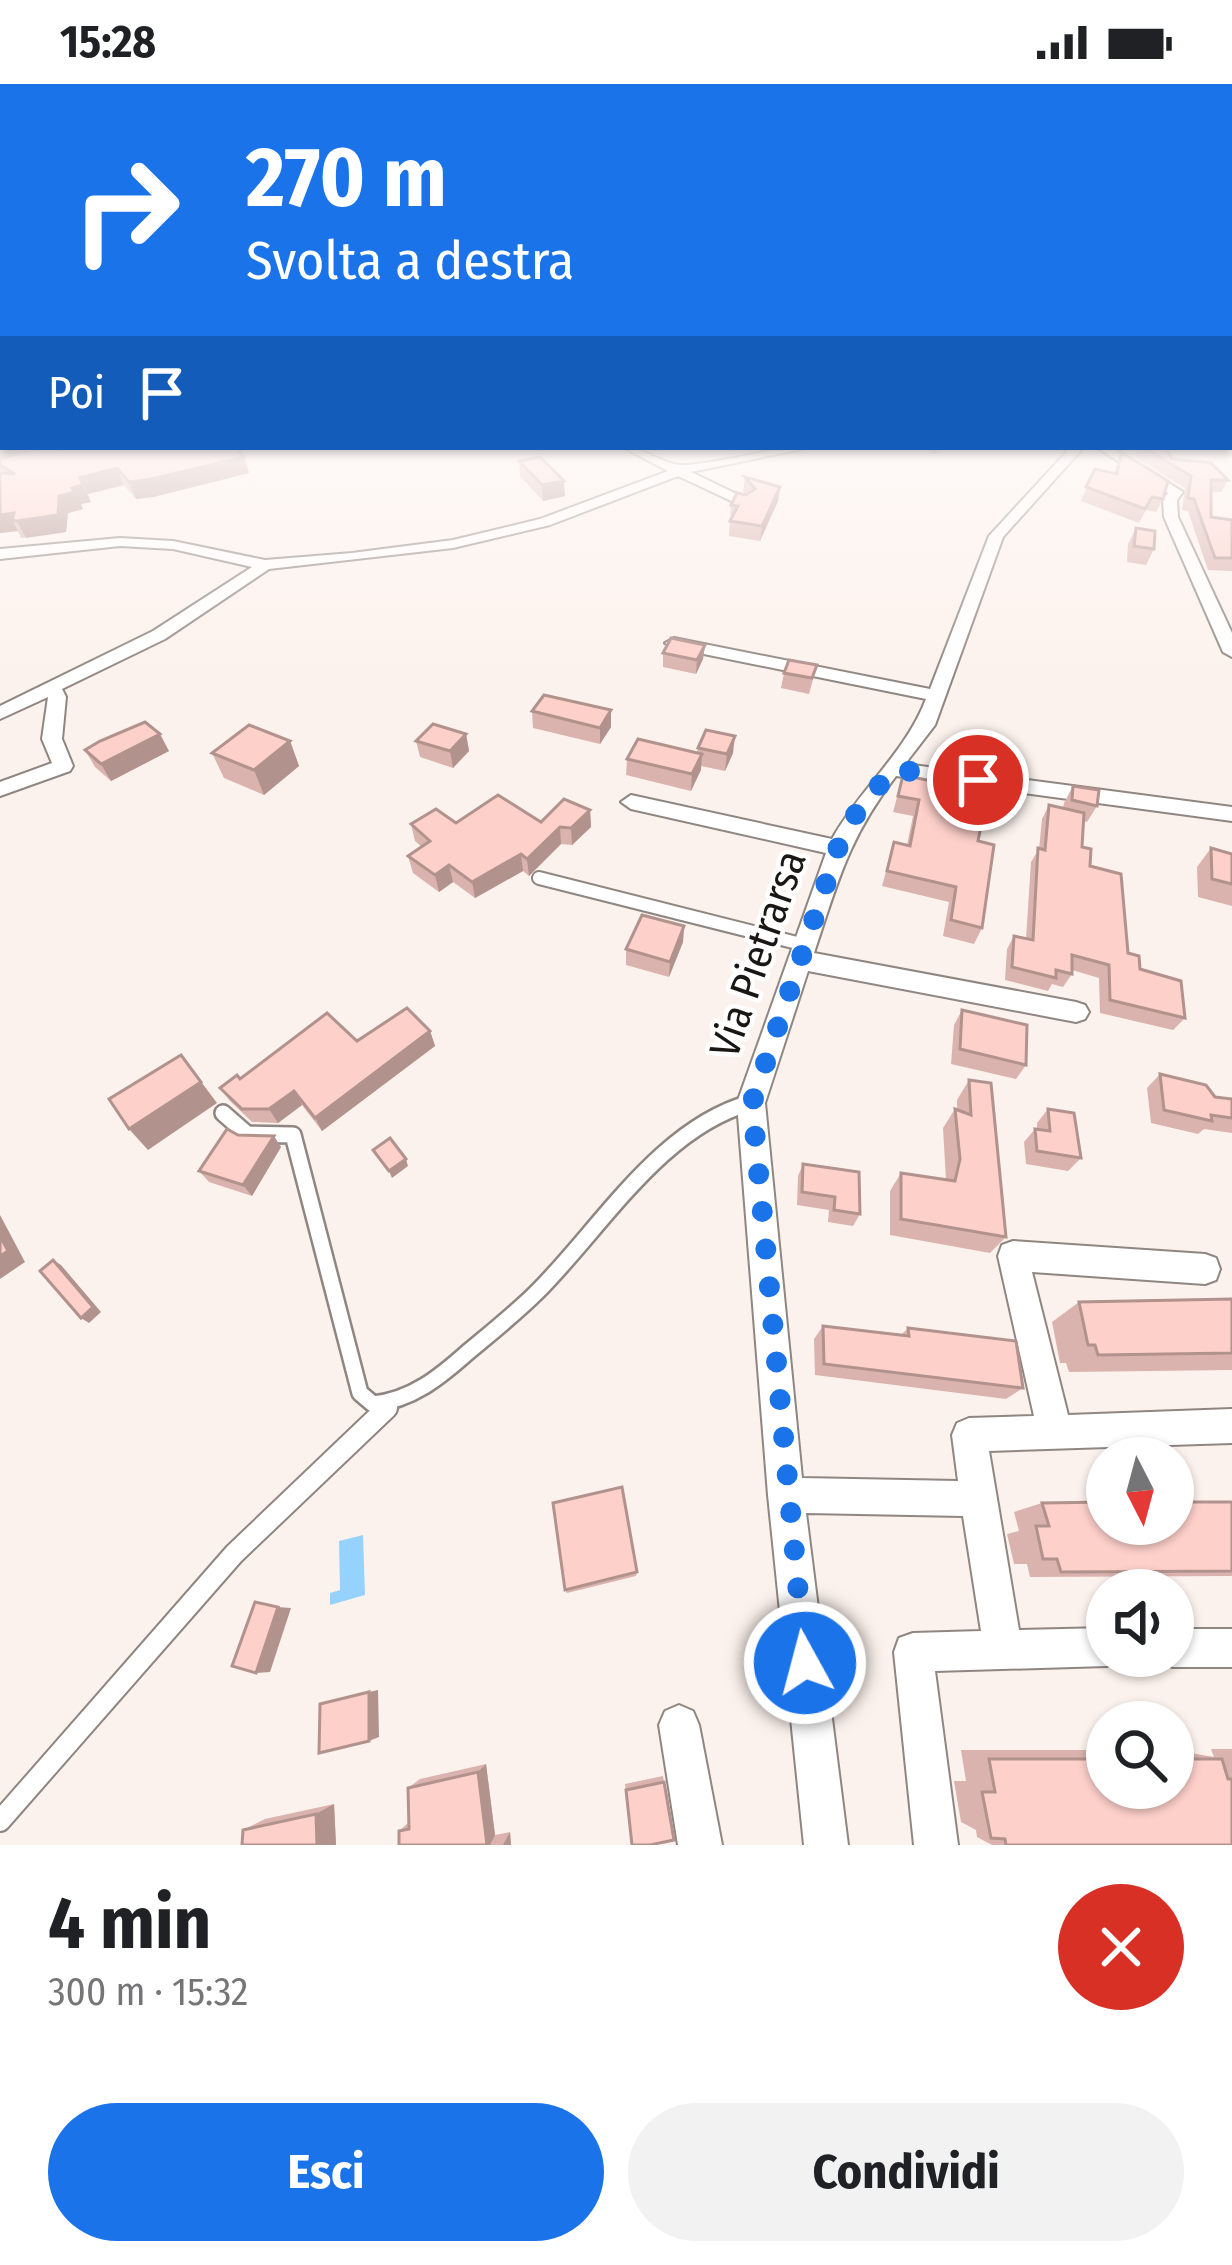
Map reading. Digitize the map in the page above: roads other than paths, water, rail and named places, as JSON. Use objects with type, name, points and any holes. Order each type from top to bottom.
[{"type":"street","points":[[0,554],[91,542],[156,543],[265,565],[453,544],[558,516]]},
{"type":"street","name":"Via Pietrarsa","points":[[826,1845],[786,1495],[752,1103],[838,848],[857,812],[926,725],[996,536],[1014,516]]},
{"type":"street","points":[[1171,516],[1232,652]]},
{"type":"street","points":[[0,713],[159,635],[265,565]]},
{"type":"street","points":[[673,643],[936,696]]},
{"type":"street","points":[[0,789],[63,766],[52,739],[57,697],[52,687]]},
{"type":"street","points":[[893,769],[1232,814]]},
{"type":"street","points":[[631,802],[838,848]]},
{"type":"street","points":[[803,952],[1076,1012]]},
{"type":"street","points":[[1055,1432],[1013,1256],[1205,1269]]},
{"type":"street","points":[[1003,1647],[969,1435],[1232,1426]]},
{"type":"street","points":[[786,1495],[978,1499]]},
{"type":"street","points":[[936,1845],[913,1652],[1086,1648]]},
{"type":"street","points":[[1194,1648],[1232,1648]]},
{"type":"street","points":[[680,1725],[700,1845]]},
{"type":"lane","points":[[539,878],[803,952]]},
{"type":"lane","points":[[0,1821],[234,1554],[391,1404],[440,1377],[537,1292],[690,1135],[737,1103],[752,1103]]},
{"type":"lane","points":[[224,1113],[247,1134],[293,1135],[360,1393],[373,1404],[391,1404]]},
{"type":"water","points":[[363,1535],[365,1595],[330,1605],[330,1593],[340,1590],[339,1541]]}]
